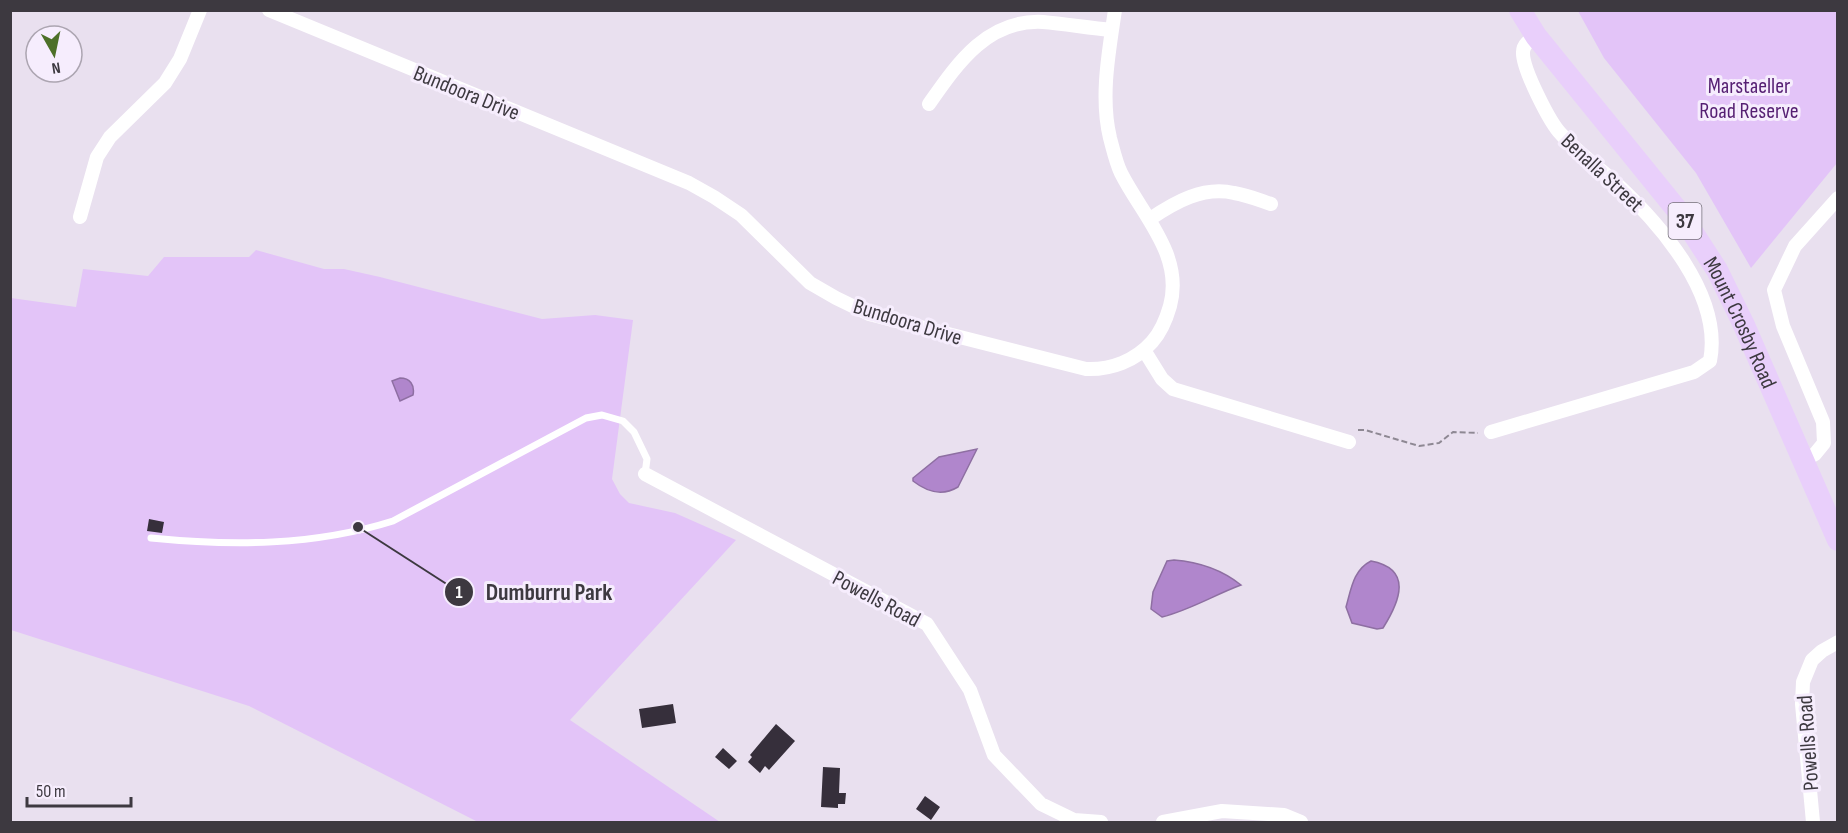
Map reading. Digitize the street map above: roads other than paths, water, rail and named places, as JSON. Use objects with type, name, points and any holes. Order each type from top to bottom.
[{"type":"main road","name":"Mount Crosby Road","points":[[1520,10],[1536,36],[1682,216],[1717,270],[1743,322],[1838,540]]},
{"type":"street","points":[[80,217],[97,157],[110,137],[165,83],[180,59],[200,10]]},
{"type":"street","name":"Bundoora Drive","points":[[269,10],[689,183],[741,215],[810,284],[869,314],[1086,369],[1100,369],[1123,363],[1144,350],[1162,327],[1173,295],[1172,273],[1165,249],[1150,219],[1120,172],[1109,136],[1105,97],[1115,10]]},
{"type":"street","points":[[929,104],[969,51],[983,39],[1000,30],[1018,24],[1041,22],[1112,30]]},
{"type":"street","name":"Benalla Street","points":[[1491,432],[1694,372],[1710,361],[1713,350],[1709,317],[1704,300],[1689,272],[1656,222],[1615,182],[1561,135],[1551,121],[1524,64],[1522,51],[1526,43],[1536,36]]},
{"type":"street","points":[[1150,219],[1173,203],[1209,191],[1234,192],[1271,204]]},
{"type":"street","points":[[1804,460],[1815,454],[1824,442],[1823,422],[1783,326],[1774,290],[1795,246],[1838,198]]},
{"type":"street","points":[[1144,350],[1162,379],[1173,389],[1347,441]]},
{"type":"street","name":"Powells Road","points":[[645,474],[927,624],[970,690],[994,755],[1041,804],[1074,820],[1101,822]]},
{"type":"street","name":"Powells Road","points":[[1813,822],[1802,704],[1803,682],[1812,660],[1838,642]]},
{"type":"street","points":[[1163,822],[1222,811],[1284,815],[1301,822]]},
{"type":"lane","points":[[151,538],[207,544],[250,543],[331,537],[365,530],[393,521],[586,418],[602,415],[622,421],[634,432],[647,459],[645,474]]},
{"type":"place","name":"Dumburru Park","points":[[358,527]]},
{"type":"park label","name":"Marstaeller Road Reserve","points":[[1749,98]]}]
